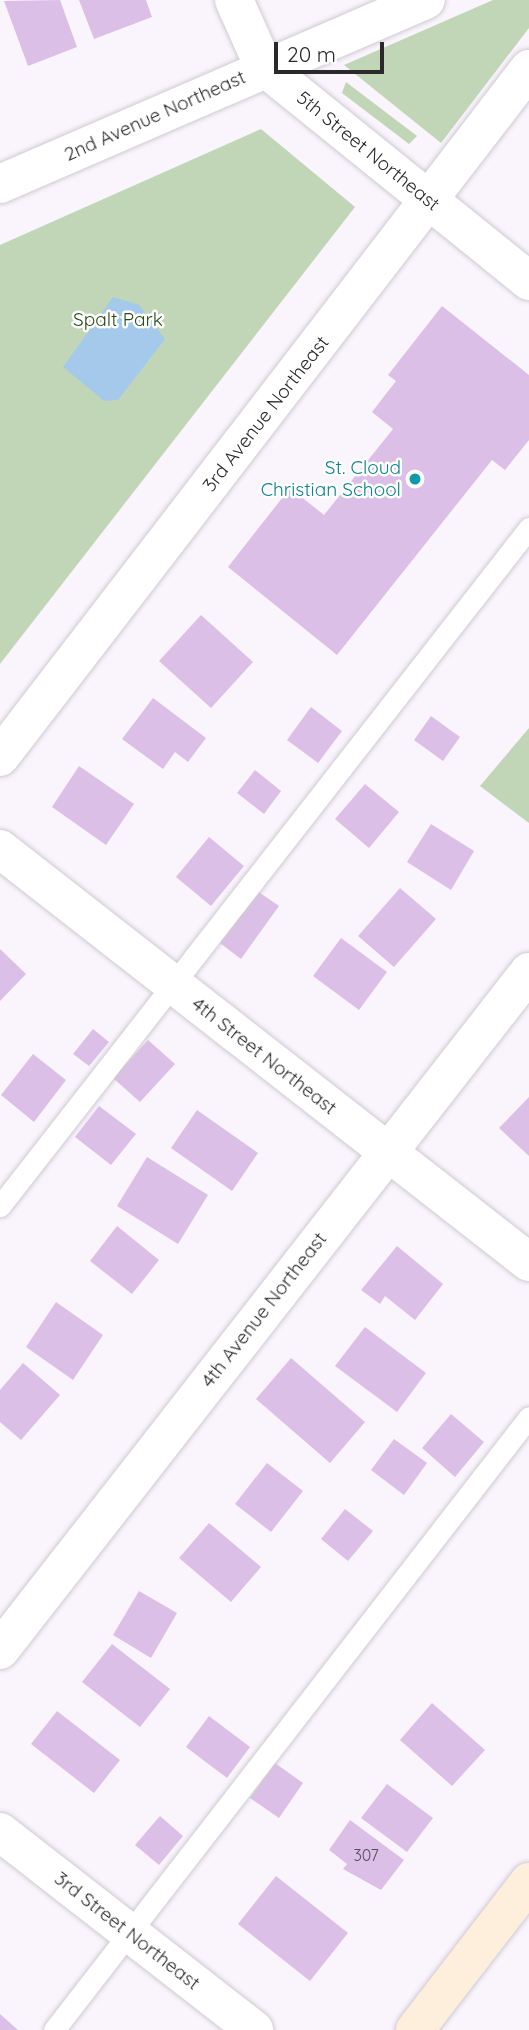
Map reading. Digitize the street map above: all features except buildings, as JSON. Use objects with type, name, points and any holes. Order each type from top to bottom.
[{"type":"street","name":"5th Street Northeast","points":[[234,0],[264,67],[529,281]]},
{"type":"street","name":"2nd Avenue Northeast","points":[[0,184],[264,67],[426,0]]},
{"type":"street","name":"3rd Avenue Northeast","points":[[0,757],[430,202],[529,69]]},
{"type":"street","name":"4th Street Northeast","points":[[0,849],[529,1262]]},
{"type":"street","name":"4th Avenue Northeast","points":[[0,1650],[529,972]]},
{"type":"street","name":"3rd Street Northeast","points":[[0,1832],[254,2030]]},
{"type":"street","points":[[415,2030],[529,1882]]},
{"type":"lane","points":[[0,1206],[529,528]]},
{"type":"lane","points":[[54,2030],[529,1417]]},
{"type":"green space","points":[[493,0],[529,0],[529,28],[441,143],[344,65]]},
{"type":"green space","points":[[346,82],[417,136],[409,144],[342,93]]},
{"type":"green space","name":"Spalt Park","points":[[261,129],[355,207],[0,664],[0,245]]},
{"type":"green space","points":[[529,728],[529,823],[480,786]]},
{"type":"water","points":[[113,297],[139,305],[165,339],[118,400],[104,401],[63,367]]},
{"type":"place","name":"St. Cloud Christian School","points":[[415,479]]}]
